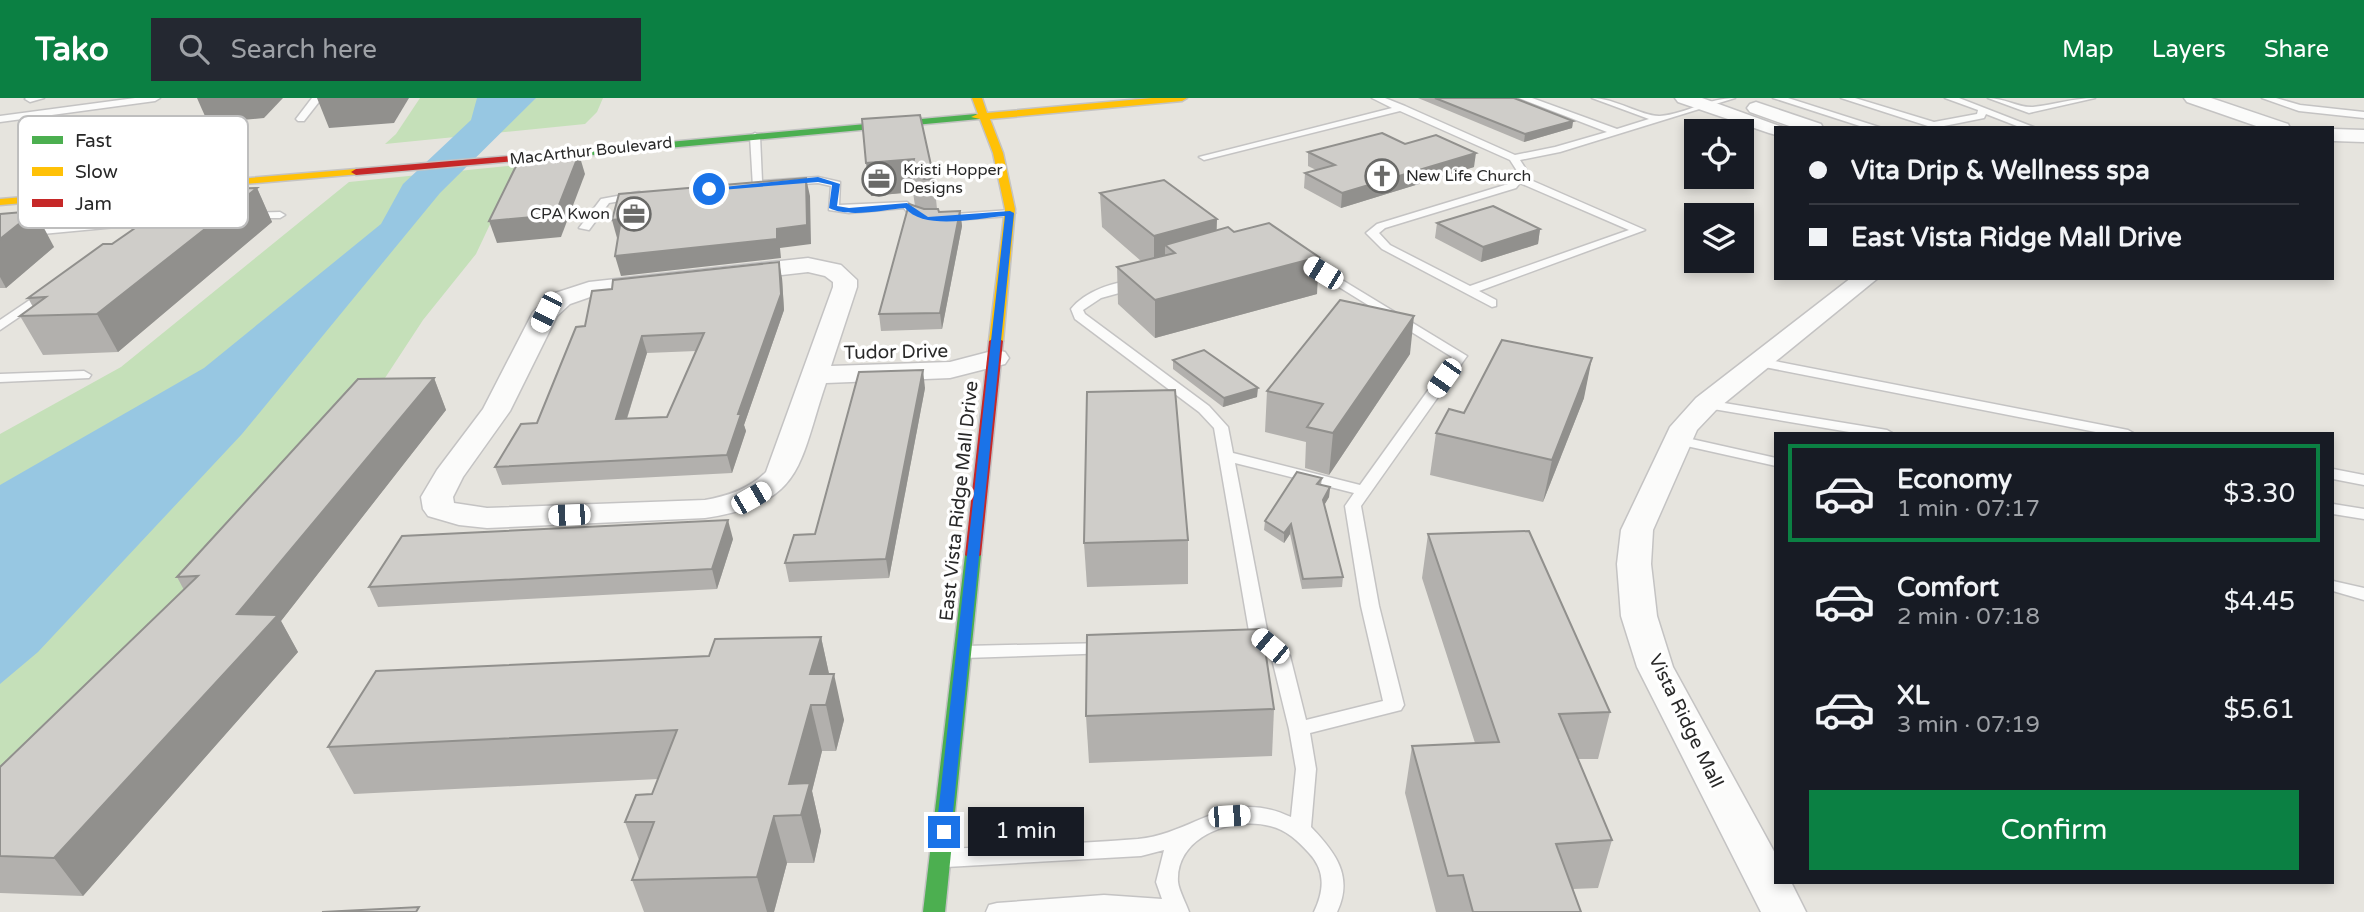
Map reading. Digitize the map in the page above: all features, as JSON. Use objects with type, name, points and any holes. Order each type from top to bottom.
[{"type":"main road","points":[[923,105],[1017,98]]},
{"type":"main road","name":"MacArthur Boulevard","points":[[248,181],[1182,98]]},
{"type":"main road","name":"East Vista Ridge Mall Drive","points":[[934,912],[1010,213],[998,153],[977,99]]},
{"type":"main road","name":"MacArthur Boulevard","points":[[0,202],[18,200]]},
{"type":"street","points":[[1684,98],[1774,128]]},
{"type":"street","points":[[1727,98],[1808,126]]},
{"type":"street","points":[[2193,98],[2275,126]]},
{"type":"street","points":[[2217,98],[2299,126]]},
{"type":"street","points":[[2334,135],[2364,136]]},
{"type":"street","points":[[794,266],[833,270],[845,280],[845,286],[818,364],[780,475],[769,487],[751,498],[729,506],[705,509],[487,518],[459,515],[439,509],[437,498],[448,476],[496,411],[546,312],[561,299],[589,289],[794,266]]},
{"type":"street","name":"Vista Ridge Mall","points":[[1784,912],[1655,667],[1639,616],[1634,564],[1637,530],[1685,427],[1706,404],[1863,280]]},
{"type":"street","name":"Tudor Drive","points":[[818,364],[950,370],[996,358]]},
{"type":"lane","points":[[21,116],[155,98]]},
{"type":"lane","points":[[301,120],[317,98]]},
{"type":"lane","points":[[1377,98],[1514,158],[1524,174],[1512,186],[1381,226],[1372,233],[1386,247],[1492,303]]},
{"type":"lane","points":[[1524,98],[1616,132]]},
{"type":"lane","points":[[1597,98],[1657,119]]},
{"type":"lane","points":[[1514,158],[1557,149],[1727,98]]},
{"type":"lane","points":[[1778,98],[1870,126]]},
{"type":"lane","points":[[1846,98],[1934,125],[1981,116],[1983,109]]},
{"type":"lane","points":[[1950,98],[2026,126]]},
{"type":"lane","points":[[1993,98],[2029,110],[2090,98]]},
{"type":"lane","points":[[2272,98],[2299,108],[2364,115]]},
{"type":"lane","points":[[1204,157],[1402,108]]},
{"type":"lane","points":[[0,119],[18,116]]},
{"type":"lane","points":[[755,136],[757,185]]},
{"type":"lane","points":[[1468,291],[1639,230],[1519,179]]},
{"type":"lane","points":[[744,186],[818,180],[836,184],[833,208],[849,210],[907,205],[913,213],[927,219],[1010,213]]},
{"type":"lane","points":[[584,228],[600,203],[613,197],[652,194]]},
{"type":"lane","points":[[248,217],[280,215]]},
{"type":"lane","points":[[0,234],[67,228]]},
{"type":"lane","points":[[124,236],[136,228]]},
{"type":"lane","points":[[1289,252],[1460,356],[1353,506],[1370,606],[1394,705],[1299,729]]},
{"type":"lane","points":[[1149,280],[1083,301],[1077,309],[1079,316],[1204,409],[1221,428],[1252,638],[1281,656],[1299,729],[1306,769],[1300,828]]},
{"type":"lane","points":[[0,326],[62,282]]},
{"type":"lane","points":[[0,315],[17,314]]},
{"type":"lane","points":[[1759,362],[2117,432]]},
{"type":"lane","points":[[0,378],[84,375]]},
{"type":"lane","points":[[1706,404],[1875,432]]},
{"type":"lane","points":[[1678,440],[1774,462]]},
{"type":"lane","points":[[1227,456],[1364,491]]},
{"type":"lane","points":[[2334,474],[2364,480]]},
{"type":"lane","points":[[2334,509],[2364,514]]},
{"type":"lane","points":[[2334,586],[2364,594]]},
{"type":"lane","points":[[963,652],[1072,652],[1125,648]]},
{"type":"lane","points":[[997,912],[1104,904],[1177,911],[1169,890],[1168,870],[1175,852],[1187,836],[1206,823],[1229,816],[1253,814],[1278,818],[1300,828],[1317,843],[1329,862],[1334,883],[1325,912]]},
{"type":"lane","points":[[941,858],[1141,847],[1187,836]]},
{"type":"green space","points":[[420,98],[603,98],[597,112],[585,124],[385,144],[396,134]]},
{"type":"green space","points":[[518,165],[476,254],[423,320],[366,407],[0,798],[0,434],[121,367],[349,182]]},
{"type":"water","points":[[477,98],[536,98],[440,193],[242,434],[38,652],[0,684],[0,485],[204,368],[381,224],[403,184],[471,120]]},
{"type":"building","points":[[1435,98],[1514,98],[1573,121],[1525,134]]},
{"type":"building","points":[[920,115],[934,179],[924,179],[911,172],[914,159],[866,163],[862,119]]},
{"type":"building","points":[[1382,133],[1405,144],[1436,135],[1476,153],[1342,193],[1305,173],[1335,165],[1308,152]]},
{"type":"building","points":[[579,154],[555,215],[489,221],[520,158]]},
{"type":"building","points":[[806,178],[807,225],[777,229],[777,239],[615,256],[621,219],[612,220],[619,194]]},
{"type":"building","points":[[1164,180],[1217,219],[1154,236],[1100,193]]},
{"type":"building","points":[[248,188],[257,188],[248,195]]},
{"type":"building","points":[[909,204],[924,209],[938,209],[939,212],[960,211],[940,313],[879,314]]},
{"type":"building","points":[[1493,206],[1540,229],[1483,247],[1437,223]]},
{"type":"building","points":[[18,212],[18,225],[0,239],[0,214]]},
{"type":"building","points":[[1269,223],[1319,257],[1155,300],[1117,267],[1175,253],[1165,245],[1228,227],[1234,232]]},
{"type":"building","points":[[135,228],[206,228],[97,314],[20,316],[46,297],[28,298],[103,244],[112,244]]},
{"type":"building","points":[[779,262],[781,294],[738,414],[741,414],[727,455],[495,467],[521,424],[537,423],[576,327],[585,326],[592,291],[612,289],[613,280]],"holes":[[[704,333],[667,417],[616,419],[642,336]]]},
{"type":"building","points":[[1340,300],[1414,316],[1333,433],[1307,427],[1323,404],[1267,391]]},
{"type":"building","points":[[1502,340],[1592,358],[1552,460],[1436,433],[1449,409],[1464,413]]},
{"type":"building","points":[[1204,350],[1258,388],[1224,398],[1173,360]]},
{"type":"building","points":[[923,370],[886,559],[785,563],[794,535],[815,534],[859,372]]},
{"type":"building","points":[[434,378],[237,614],[278,615],[54,858],[0,856],[0,767],[198,576],[177,577],[358,379]]},
{"type":"building","points":[[1175,390],[1188,540],[1084,543],[1087,392]]},
{"type":"building","points":[[1297,472],[1322,478],[1317,484],[1330,487],[1323,500],[1343,577],[1303,579],[1291,524],[1284,533],[1265,521]]},
{"type":"building","points":[[728,520],[712,569],[369,587],[402,536]]},
{"type":"building","points":[[1529,531],[1610,712],[1559,714],[1612,840],[1556,844],[1581,912],[1473,912],[1463,875],[1448,876],[1412,746],[1499,742],[1428,534]]},
{"type":"building","points":[[1262,629],[1274,709],[1086,716],[1087,635]]},
{"type":"building","points":[[821,637],[810,674],[834,674],[826,705],[811,705],[789,784],[810,783],[801,815],[774,816],[757,877],[632,880],[654,822],[625,822],[636,795],[652,794],[677,730],[328,747],[376,671],[709,656],[715,639]]},
{"type":"building","points":[[419,907],[416,912],[322,912]]},
{"type":"traffic: fast","points":[[582,153],[976,117]]},
{"type":"traffic: fast","points":[[934,912],[973,555]]},
{"type":"traffic: slow","points":[[977,98],[998,153],[1010,209],[996,341]]},
{"type":"traffic: slow","points":[[976,117],[1182,98]]},
{"type":"traffic: slow","points":[[248,181],[356,172]]},
{"type":"traffic: slow","points":[[0,202],[18,200]]},
{"type":"traffic: jam","points":[[356,172],[582,153]]},
{"type":"traffic: jam","points":[[973,555],[996,341]]},
{"type":"place","name":"New Life Church","points":[[1382,176]]},
{"type":"place","name":"Kristi Hopper Designs","points":[[879,179]]},
{"type":"place","name":"CPA Kwon","points":[[634,214]]},
{"type":"route","points":[[709,189],[818,180],[836,184],[833,208],[849,210],[907,205],[913,213],[927,219],[1010,213],[944,832]]}]
